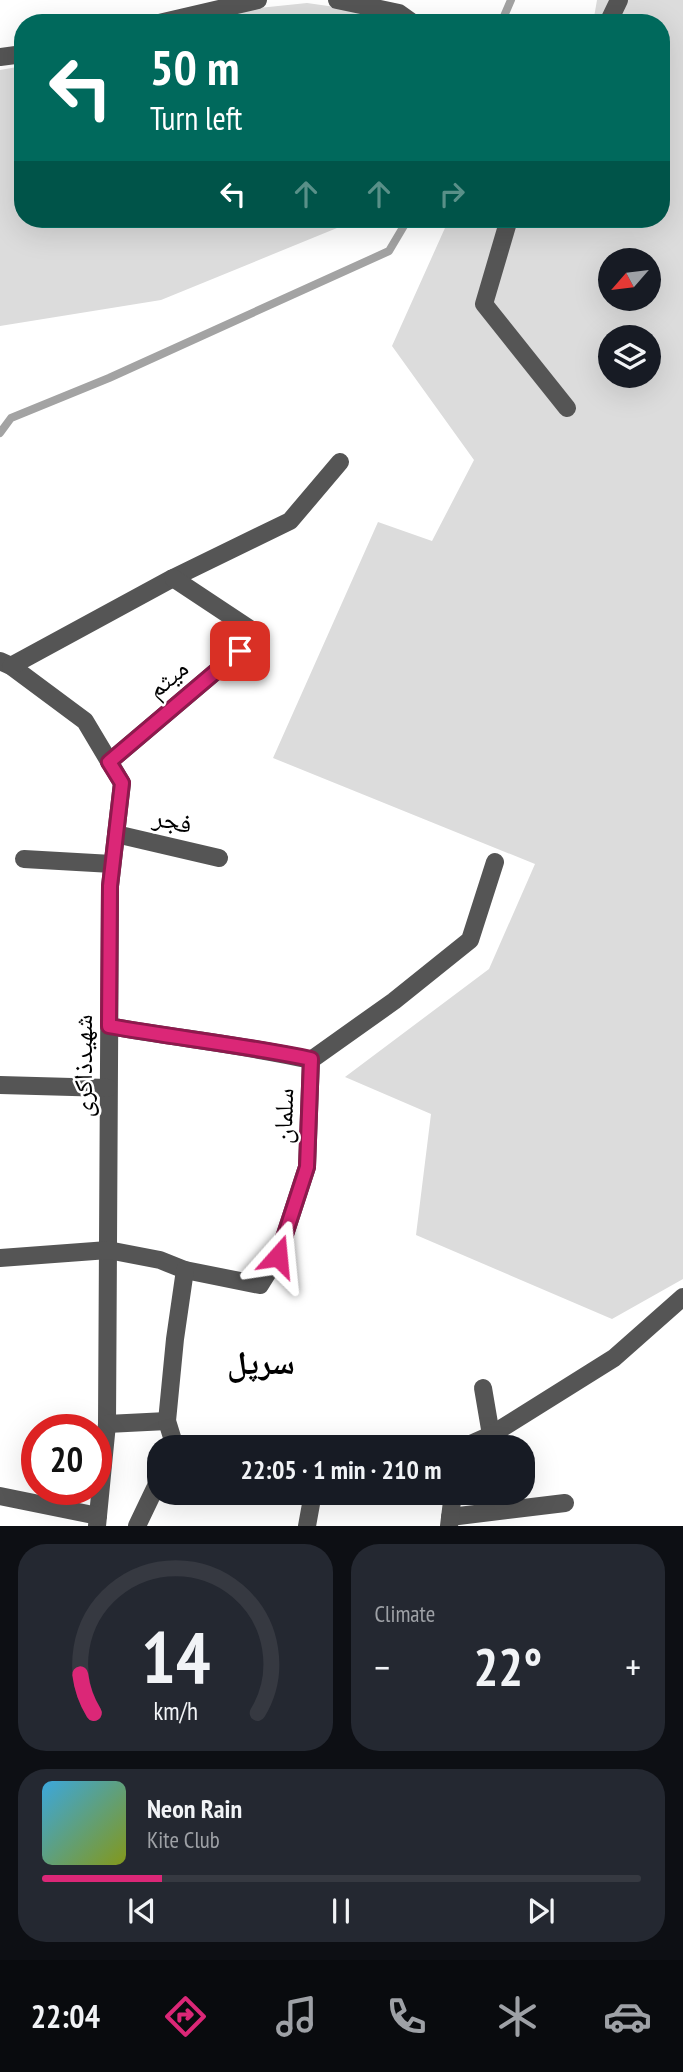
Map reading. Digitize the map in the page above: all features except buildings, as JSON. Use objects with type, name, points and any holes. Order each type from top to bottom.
[{"type":"street","points":[[198,14],[258,0]]},
{"type":"street","points":[[337,0],[400,14]]},
{"type":"street","points":[[506,228],[484,304],[567,408]]},
{"type":"street","points":[[6,663],[290,521],[340,462]]},
{"type":"street","name":"میثم","points":[[109,762],[259,635],[173,578]]},
{"type":"street","name":"شهیدذاکری","points":[[6,663],[85,721],[122,783],[110,886],[107,1414]]},
{"type":"street","name":"فجر","points":[[116,834],[219,858]]},
{"type":"street","points":[[24,859],[112,864]]},
{"type":"street","name":"سلمان","points":[[0,1258],[108,1250],[160,1260],[185,1270],[260,1285],[278,1256],[307,1167],[311,1059],[394,1001],[470,940],[495,862]]},
{"type":"street","points":[[109,1026],[311,1059]]},
{"type":"street","points":[[0,1085],[108,1088]]},
{"type":"street","points":[[171,1435],[167,1421],[185,1270]]},
{"type":"street","points":[[483,1388],[491,1435],[614,1358],[683,1297]]},
{"type":"street","points":[[112,1424],[167,1421]]},
{"type":"street","points":[[0,1496],[97,1521]]},
{"type":"street","points":[[450,1521],[565,1503]]},
{"type":"street","points":[[136,1526],[147,1504]]},
{"type":"street","points":[[307,1526],[311,1505]]},
{"type":"shaded area","points":[[597,0],[683,0],[683,1279],[612,1319],[416,1235],[431,1114],[345,1077],[489,969],[535,864],[273,758],[378,522],[432,541],[474,460],[392,346],[445,228],[670,228],[670,14],[595,14]]},
{"type":"shaded area","points":[[307,3],[364,11],[368,14],[225,14]]},
{"type":"shaded area","points":[[14,68],[14,228],[337,228],[161,300],[0,326],[0,70]]},
{"type":"waterway","points":[[505,14],[511,0]]},
{"type":"waterway","points":[[0,433],[11,418],[109,378],[389,251],[403,228]]},
{"type":"district","name":"سرپل","points":[[261,1361]]},
{"type":"route","points":[[240,651],[109,762],[122,783],[110,886],[109,1026],[311,1059],[307,1167],[278,1256]]}]
